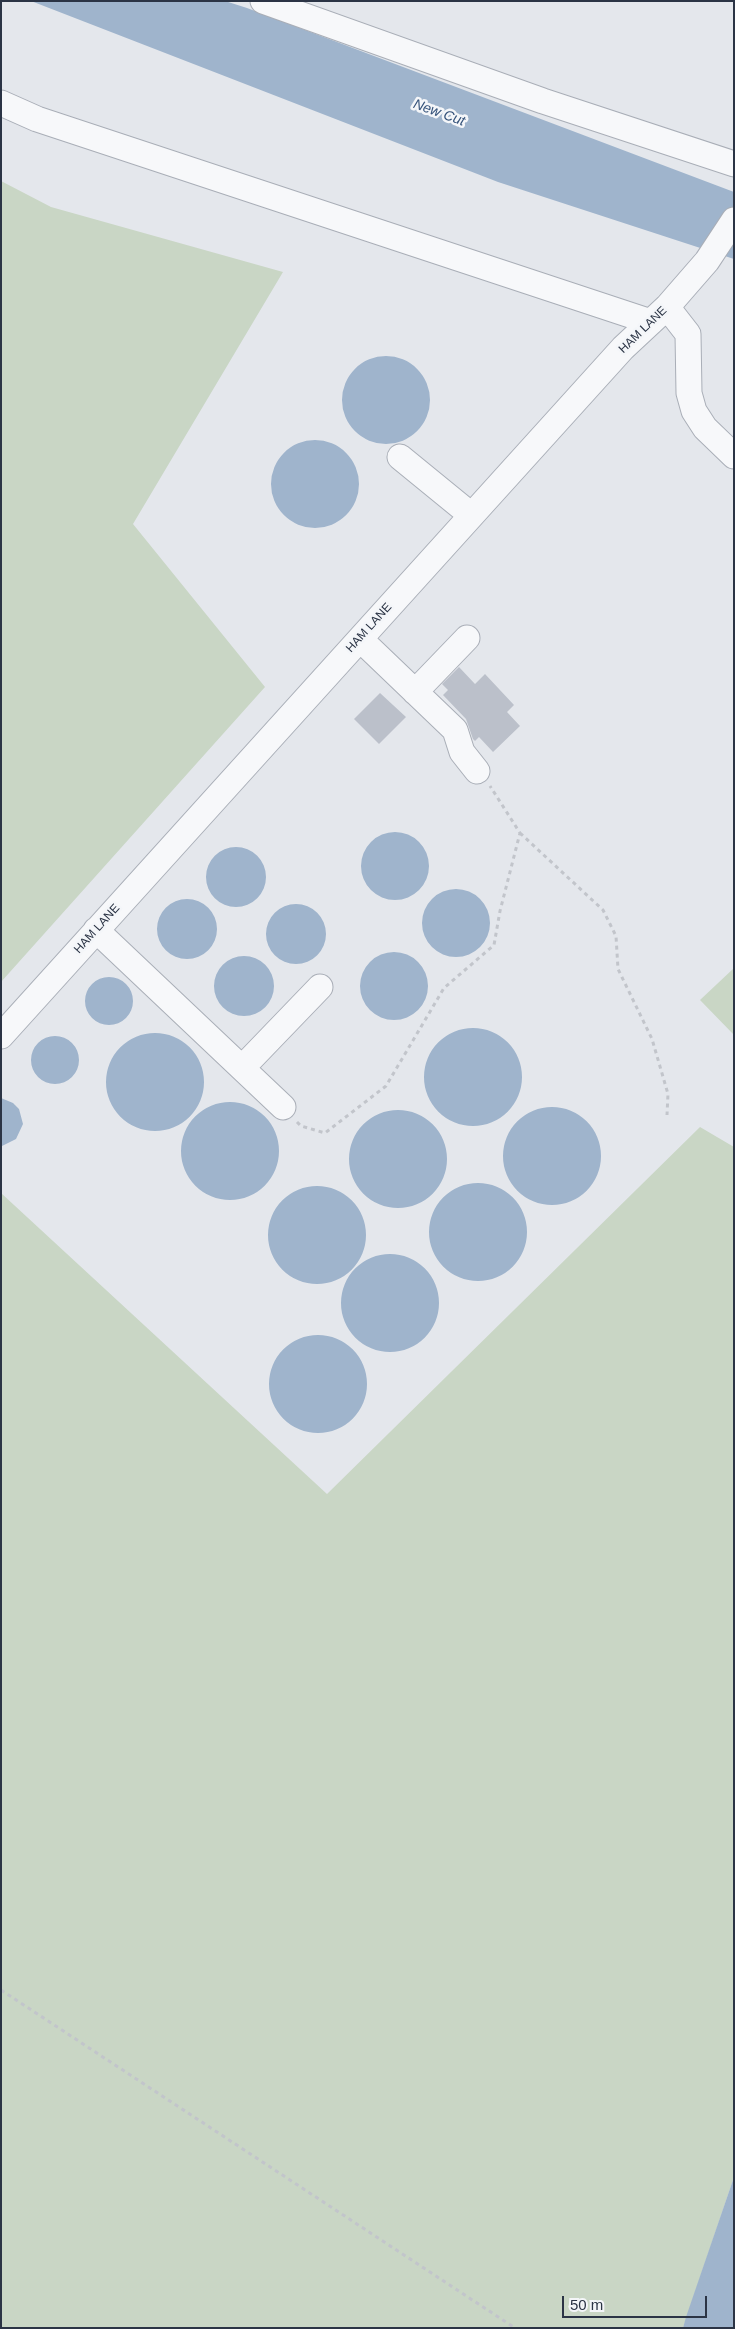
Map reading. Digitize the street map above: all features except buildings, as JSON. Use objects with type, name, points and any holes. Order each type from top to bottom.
[{"type":"street","points":[[263,1],[543,101],[734,164]]},
{"type":"street","points":[[1,102],[37,119],[659,315],[688,334],[689,393],[694,411],[705,428],[734,456]]},
{"type":"street","name":"HAM LANE","points":[[1,1036],[623,348],[659,315],[707,261],[734,220]]},
{"type":"street","points":[[400,457],[471,515]]},
{"type":"street","points":[[415,692],[467,638]]},
{"type":"street","points":[[360,639],[455,730],[462,752],[477,771]]},
{"type":"street","points":[[96,930],[283,1107]]},
{"type":"street","points":[[242,1068],[320,987]]},
{"type":"path","points":[[477,771],[496,793],[520,833],[603,910],[616,936],[618,969],[652,1039],[668,1094],[667,1115]]},
{"type":"path","points":[[283,1107],[301,1126],[325,1133],[386,1086],[444,988],[494,945],[500,911],[520,833]]},
{"type":"path","points":[[1,1990],[514,2328]]},
{"type":"green space","points":[[1,181],[51,207],[283,272],[133,524],[265,687],[1,982]]},
{"type":"green space","points":[[734,968],[734,1035],[700,1000]]},
{"type":"green space","points":[[700,1127],[734,1147],[734,2177],[683,2328],[1,2328],[1,1193],[327,1494]]},
{"type":"water","name":"New Cut","points":[[31,1],[225,1],[247,8],[734,192],[734,259],[498,182]]},
{"type":"water","points":[[386,356],[403,359],[417,369],[427,383],[430,400],[427,417],[417,431],[403,441],[386,444],[369,441],[355,431],[345,417],[342,400],[345,383],[355,369],[369,359]]},
{"type":"water","points":[[315,440],[332,443],[346,453],[356,467],[359,484],[356,501],[346,515],[332,525],[315,528],[298,525],[284,515],[274,501],[271,484],[274,467],[284,453],[298,443]]},
{"type":"water","points":[[402,832],[414,838],[423,847],[429,859],[427,879],[419,890],[402,900],[388,900],[371,890],[363,879],[361,859],[371,842],[382,834]]},
{"type":"water","points":[[236,847],[253,852],[261,860],[266,877],[261,894],[253,902],[236,907],[219,902],[211,894],[206,877],[211,860],[219,852]]},
{"type":"water","points":[[463,889],[475,895],[484,904],[490,916],[488,936],[480,947],[463,957],[449,957],[432,947],[424,936],[422,916],[432,899],[443,891]]},
{"type":"water","points":[[187,899],[204,904],[212,912],[217,929],[212,946],[204,954],[187,959],[170,954],[162,946],[157,929],[162,912],[170,904]]},
{"type":"water","points":[[296,904],[313,909],[321,917],[326,934],[321,951],[313,959],[296,964],[279,959],[271,951],[266,934],[271,917],[279,909]]},
{"type":"water","points":[[401,952],[413,958],[422,967],[428,979],[426,999],[418,1010],[401,1020],[387,1020],[370,1010],[362,999],[360,979],[370,962],[381,954]]},
{"type":"water","points":[[244,956],[261,961],[269,969],[274,986],[269,1003],[261,1011],[244,1016],[227,1011],[219,1003],[214,986],[219,969],[227,961]]},
{"type":"water","points":[[104,977],[114,977],[126,984],[133,996],[133,1006],[126,1018],[114,1025],[104,1025],[96,1021],[89,1014],[85,1006],[85,996],[89,988],[96,981]]},
{"type":"water","points":[[473,1028],[492,1032],[507,1043],[518,1058],[522,1077],[518,1096],[507,1111],[492,1122],[473,1126],[454,1122],[439,1111],[428,1096],[424,1077],[428,1058],[439,1043],[454,1032]]},
{"type":"water","points":[[155,1033],[174,1037],[189,1048],[200,1063],[204,1082],[200,1101],[189,1116],[174,1127],[155,1131],[136,1127],[121,1116],[110,1101],[106,1082],[110,1063],[121,1048],[136,1037]]},
{"type":"water","points":[[50,1036],[60,1036],[72,1043],[79,1055],[79,1065],[72,1077],[60,1084],[50,1084],[42,1080],[35,1073],[31,1065],[31,1055],[35,1047],[42,1040]]},
{"type":"water","points":[[1,1098],[13,1103],[19,1109],[23,1124],[16,1139],[2,1146]]},
{"type":"water","points":[[230,1102],[249,1106],[264,1117],[275,1132],[279,1151],[275,1170],[264,1185],[249,1196],[230,1200],[211,1196],[196,1185],[185,1170],[181,1151],[185,1132],[196,1117],[211,1106]]},
{"type":"water","points":[[552,1107],[571,1111],[586,1122],[597,1137],[601,1156],[597,1175],[586,1190],[571,1201],[552,1205],[533,1201],[518,1190],[507,1175],[503,1156],[507,1137],[518,1122],[533,1111]]},
{"type":"water","points":[[398,1110],[417,1114],[432,1125],[443,1140],[447,1159],[443,1178],[432,1193],[417,1204],[398,1208],[379,1204],[364,1193],[353,1178],[349,1159],[353,1140],[364,1125],[379,1114]]},
{"type":"water","points":[[478,1183],[497,1187],[512,1198],[523,1213],[527,1232],[523,1251],[512,1266],[497,1277],[478,1281],[459,1277],[444,1266],[433,1251],[429,1232],[433,1213],[444,1198],[459,1187]]},
{"type":"water","points":[[317,1186],[336,1190],[351,1201],[362,1216],[366,1235],[362,1254],[351,1269],[336,1280],[317,1284],[298,1280],[283,1269],[272,1254],[268,1235],[272,1216],[283,1201],[298,1190]]},
{"type":"water","points":[[390,1254],[409,1258],[424,1269],[435,1284],[439,1303],[435,1322],[424,1337],[409,1348],[390,1352],[371,1348],[356,1337],[345,1322],[341,1303],[345,1284],[356,1269],[371,1258]]},
{"type":"water","points":[[318,1335],[337,1339],[352,1350],[363,1365],[367,1384],[363,1403],[352,1418],[337,1429],[318,1433],[299,1429],[284,1418],[273,1403],[269,1384],[273,1365],[284,1350],[299,1339]]},
{"type":"water","points":[[734,2177],[734,2328],[683,2328],[686,2317]]}]
